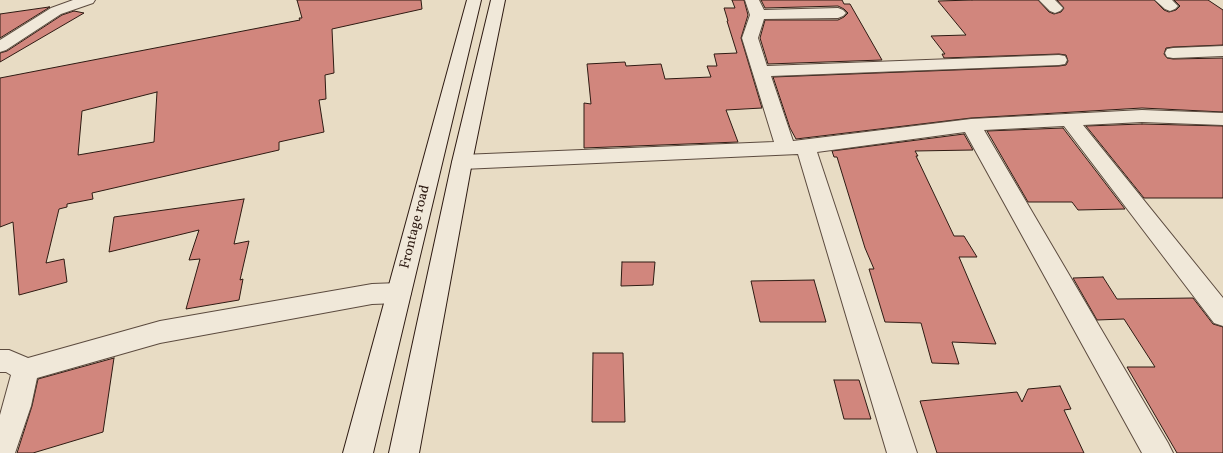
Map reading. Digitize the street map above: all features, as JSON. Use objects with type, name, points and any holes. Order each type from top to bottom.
[{"type":"street","points":[[0,47],[56,11],[88,0]]},
{"type":"street","name":"Frontage road","points":[[358,453],[474,0]]},
{"type":"street","points":[[404,453],[462,162],[498,0]]},
{"type":"street","points":[[838,13],[755,8],[750,38],[761,71],[795,147],[902,453]]},
{"type":"street","points":[[1173,53],[1223,51]]},
{"type":"street","points":[[761,71],[1059,60]]},
{"type":"street","points":[[462,162],[795,147],[971,125],[1142,116],[1223,119]]},
{"type":"street","points":[[1070,120],[1223,316]]},
{"type":"street","points":[[971,125],[1158,453]]},
{"type":"street","points":[[0,361],[9,361],[26,370],[160,332],[372,294],[399,293]]},
{"type":"street","points":[[0,453],[17,406],[26,370]]},
{"type":"building","points":[[297,0],[421,0],[422,9],[332,29],[334,73],[325,75],[326,99],[319,100],[324,132],[279,142],[279,150],[92,193],[93,199],[67,204],[67,207],[59,209],[46,263],[64,259],[67,282],[19,295],[13,222],[0,227],[0,78],[300,20],[299,18],[302,18]],"holes":[[[157,92],[154,142],[78,155],[82,111]]]},
{"type":"building","points":[[732,0],[744,0],[748,15],[741,38],[762,108],[726,110],[738,142],[584,148],[584,103],[591,104],[587,64],[625,62],[626,66],[661,64],[665,79],[711,77],[707,66],[717,66],[714,54],[737,53],[724,8],[735,8]]},
{"type":"building","points":[[761,0],[842,0],[844,4],[850,4],[882,60],[768,64],[760,38],[765,20],[838,20],[848,13],[838,6],[765,8]]},
{"type":"building","points":[[1038,0],[1049,12],[1054,14],[1061,12],[1064,8],[1057,0],[1154,0],[1164,10],[1169,12],[1176,10],[1180,6],[1174,0],[1208,0],[1223,10],[1223,45],[1166,48],[1164,54],[1167,58],[1173,59],[1223,58],[1223,112],[1142,108],[971,118],[796,139],[790,128],[773,77],[1066,65],[1068,61],[1066,55],[1059,54],[944,58],[942,54],[945,54],[931,36],[966,35],[938,1]]},
{"type":"building","points":[[50,7],[0,38],[0,14]]},
{"type":"building","points":[[74,11],[84,13],[0,62],[0,53],[7,51],[62,15]]},
{"type":"building","points":[[1142,124],[1223,126],[1223,198],[1144,198],[1086,126]]},
{"type":"building","points":[[1063,128],[1125,209],[1078,210],[1072,202],[1028,202],[987,131]]},
{"type":"building","points":[[964,134],[973,150],[915,151],[954,236],[964,236],[977,257],[959,257],[996,344],[952,342],[959,364],[932,363],[921,323],[885,322],[869,269],[874,269],[865,248],[837,157],[834,157],[832,151]]},
{"type":"building","points":[[244,199],[234,244],[249,241],[240,280],[243,279],[239,300],[186,309],[200,259],[189,260],[199,230],[109,252],[114,217]]},
{"type":"building","points":[[622,262],[655,262],[653,285],[621,286]]},
{"type":"building","points":[[1103,277],[1117,299],[1193,298],[1213,324],[1223,327],[1223,453],[1177,453],[1127,367],[1155,367],[1124,319],[1097,320],[1073,278]]},
{"type":"building","points":[[814,280],[826,322],[760,322],[751,281]]},
{"type":"building","points":[[593,353],[623,353],[625,422],[592,422]]},
{"type":"building","points":[[114,358],[103,432],[33,453],[17,453],[32,406],[38,379]]},
{"type":"building","points":[[834,380],[859,380],[871,419],[844,419]]},
{"type":"building","points":[[1060,386],[1071,409],[1064,410],[1084,453],[937,453],[920,401],[1017,392],[1022,402],[1028,389]]}]
